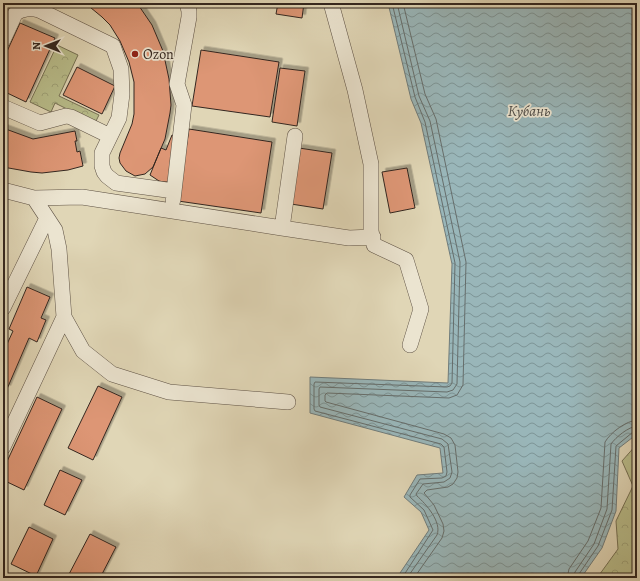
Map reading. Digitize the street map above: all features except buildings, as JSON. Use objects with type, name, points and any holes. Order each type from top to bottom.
[{"type":"lane","points":[[171,211],[184,105],[177,84],[189,17],[187,3]]},
{"type":"lane","points":[[331,3],[355,90],[371,164],[371,231],[374,244],[406,260],[421,309],[410,345]]},
{"type":"lane","points":[[3,40],[18,11],[32,9],[39,10],[113,46],[120,69],[122,94],[119,118],[102,153],[101,159],[104,172],[116,183],[174,191]]},
{"type":"lane","points":[[3,107],[40,123],[60,117],[71,117],[110,136]]},
{"type":"lane","points":[[282,228],[296,136]]},
{"type":"lane","points":[[3,190],[34,198],[109,196],[171,211],[349,238],[373,237]]},
{"type":"lane","points":[[34,198],[55,230],[59,249],[64,317],[83,351],[112,374],[169,392],[288,402]]},
{"type":"lane","points":[[3,308],[47,218]]},
{"type":"lane","points":[[3,447],[64,317]]},
{"type":"green space","points":[[57,45],[78,55],[59,96],[99,115],[95,123],[55,103],[51,112],[30,102]]},
{"type":"green space","points":[[637,444],[637,578],[597,578],[618,549],[616,521],[633,486],[622,461]]},
{"type":"water","name":"Кубань","points":[[388,3],[637,3],[637,434],[619,448],[616,511],[602,548],[581,578],[398,578],[429,530],[421,512],[404,497],[417,475],[443,473],[440,448],[310,413],[310,377],[448,383],[452,264],[421,123],[411,99]]},
{"type":"place","name":"Ozon","points":[[135,54]]}]
